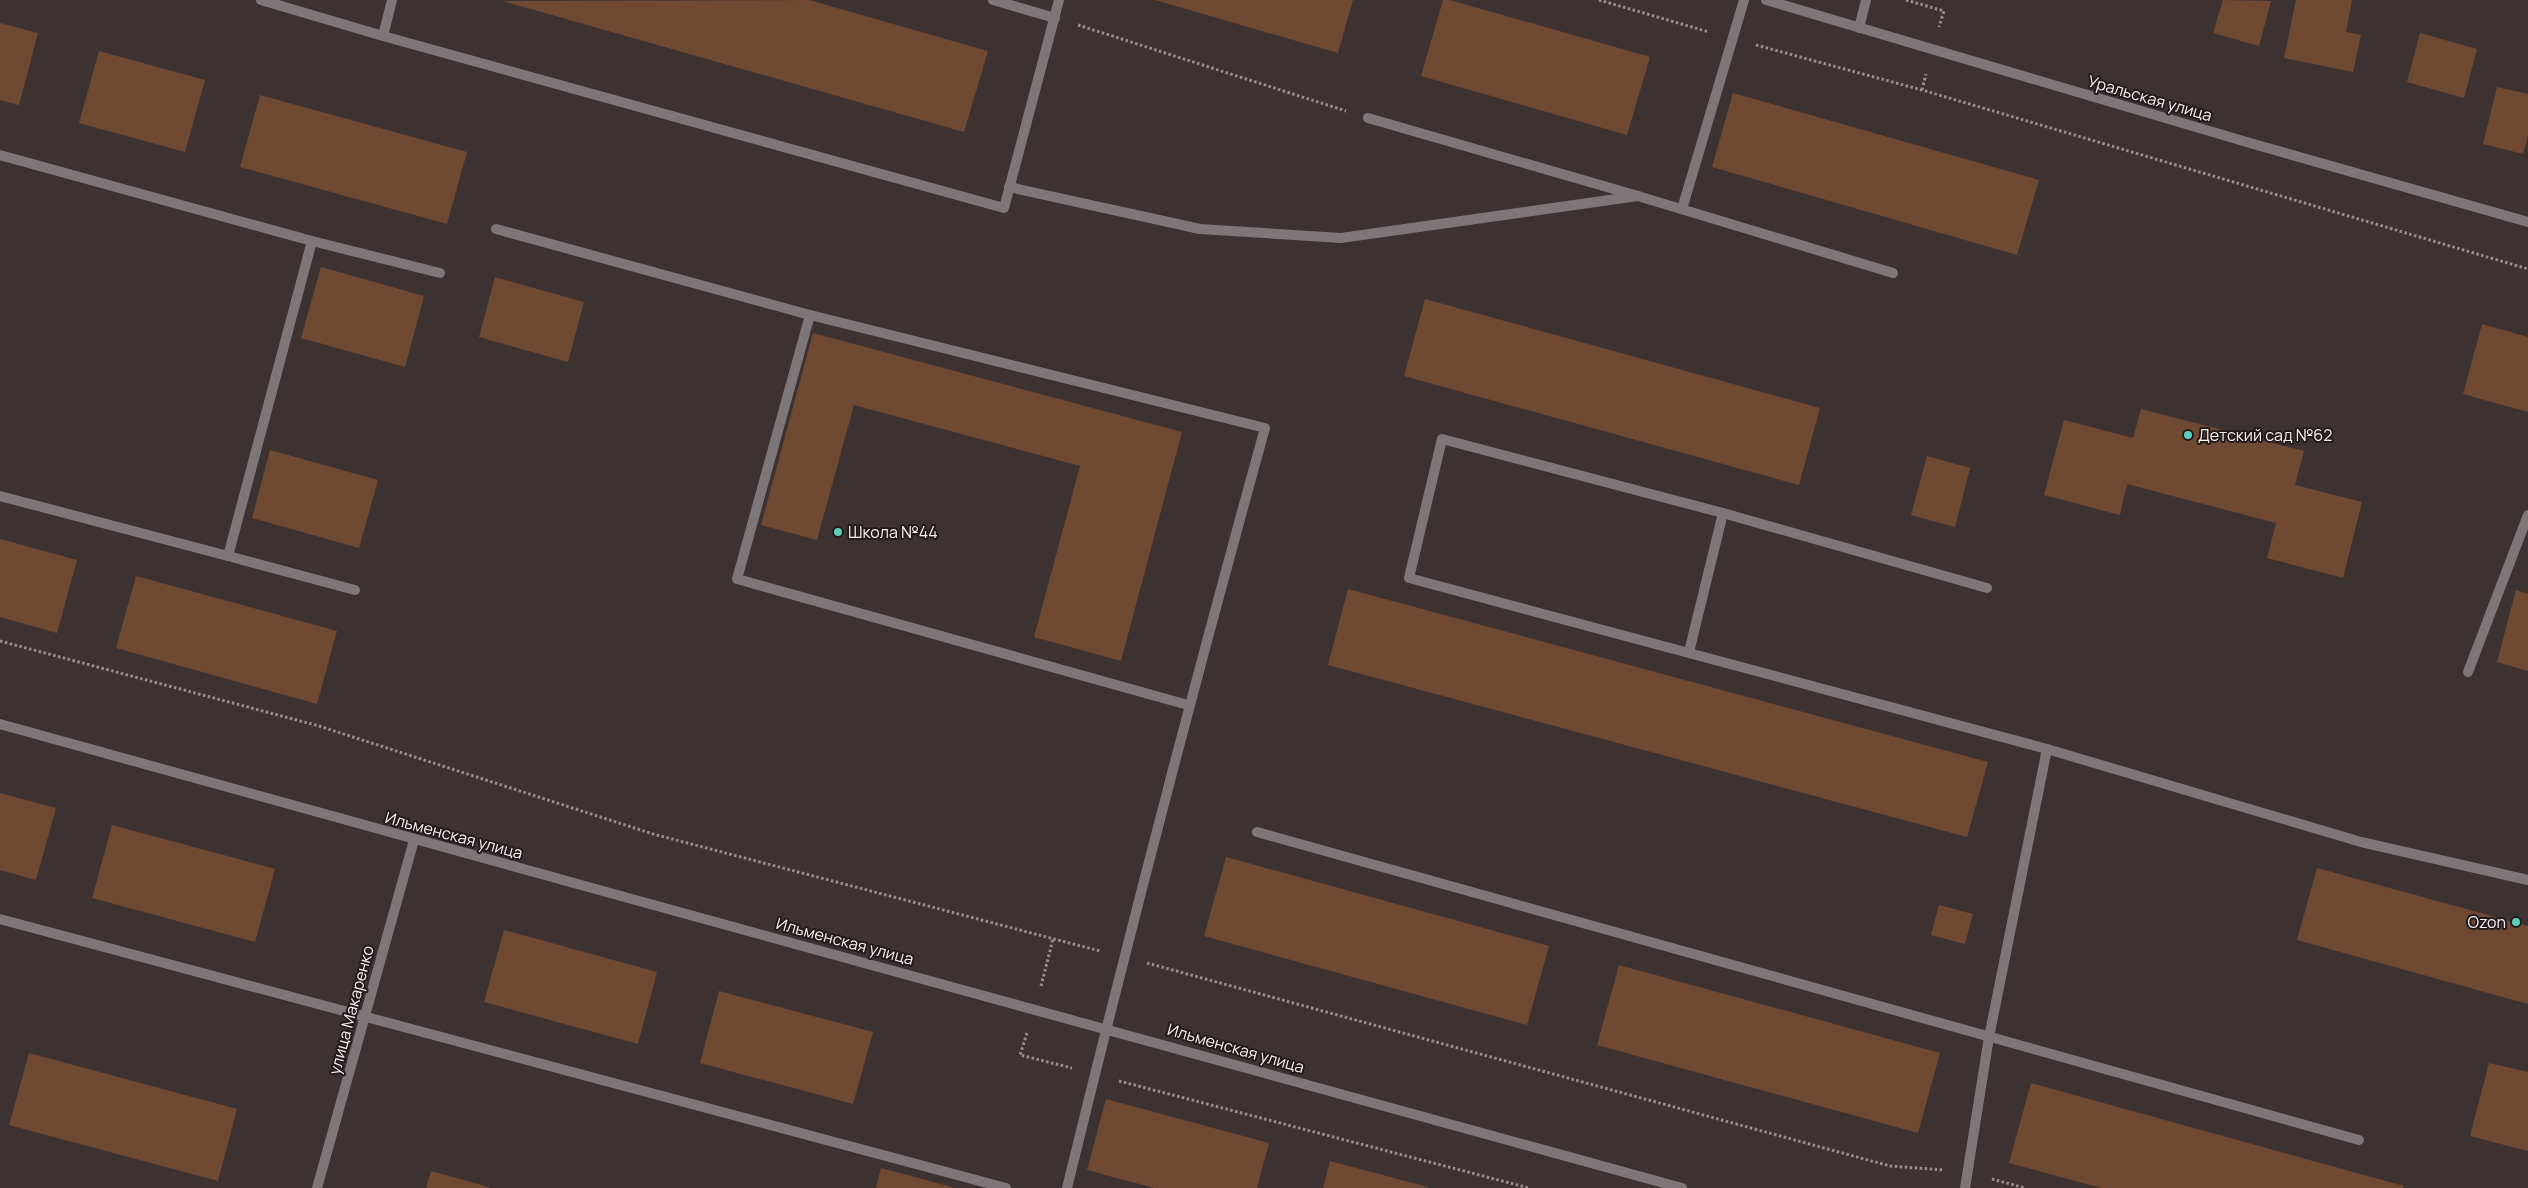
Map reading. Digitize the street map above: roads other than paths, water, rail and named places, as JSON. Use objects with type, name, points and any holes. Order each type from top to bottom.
[{"type":"street","points":[[261,0],[383,36],[1004,208],[1059,0]]},
{"type":"street","points":[[383,36],[392,0]]},
{"type":"street","points":[[993,0],[1055,18]]},
{"type":"street","points":[[1682,209],[1744,0]]},
{"type":"street","name":"Уральская улица","points":[[1766,0],[2528,222]]},
{"type":"street","points":[[1858,28],[1866,0]]},
{"type":"street","points":[[1368,118],[1638,196],[1893,273]]},
{"type":"street","points":[[0,155],[312,241],[440,273]]},
{"type":"street","points":[[1009,187],[1200,229],[1341,238],[1638,196]]},
{"type":"street","points":[[496,229],[810,315],[1265,428],[1188,705],[1105,1027],[1067,1188]]},
{"type":"street","points":[[228,556],[312,241]]},
{"type":"street","points":[[810,315],[737,579],[1188,705]]},
{"type":"street","points":[[1987,588],[1723,513],[1442,439],[1409,578],[2047,749],[2361,842],[2528,880]]},
{"type":"street","points":[[0,496],[355,590]]},
{"type":"street","points":[[1689,652],[1723,513]]},
{"type":"street","points":[[2468,672],[2528,515]]},
{"type":"street","name":"Ильменская улица","points":[[0,724],[414,840],[1105,1027],[1682,1188]]},
{"type":"street","points":[[1965,1188],[1989,1037],[2047,749]]},
{"type":"street","points":[[1257,832],[2359,1140]]},
{"type":"street","name":"улица Макаренко","points":[[317,1188],[414,840]]},
{"type":"street","points":[[0,919],[364,1018],[1006,1188]]},
{"type":"place","name":"Детский сад №62","points":[[2188,435]]},
{"type":"place","name":"Школа №44","points":[[838,532]]},
{"type":"place","name":"Ozon","points":[[2516,922]]}]
